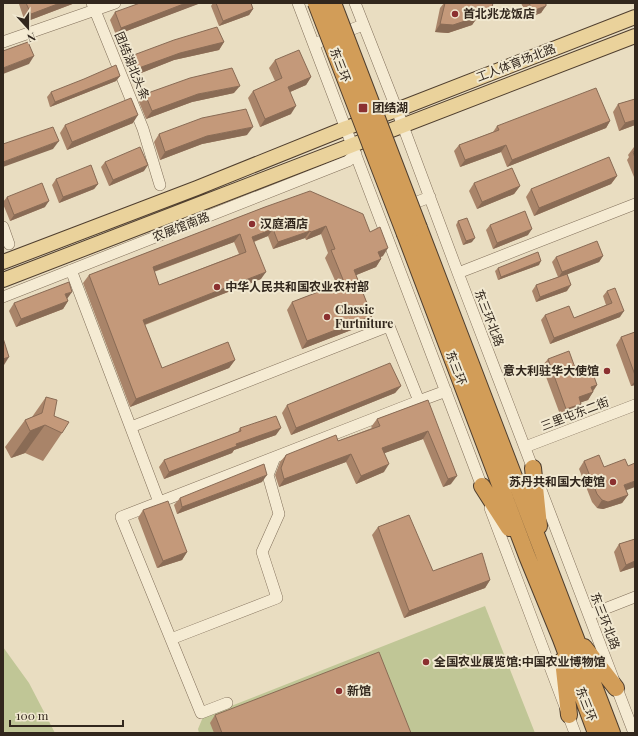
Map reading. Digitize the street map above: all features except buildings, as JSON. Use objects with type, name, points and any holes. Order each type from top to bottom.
[{"type":"highway","name":"东三环","points":[[316,3],[412,231],[542,550],[596,733]]},
{"type":"highway","name":"东三环","points":[[334,3],[412,231],[527,556],[567,636],[612,733]]},
{"type":"highway","points":[[533,468],[542,550]]},
{"type":"highway","points":[[482,486],[527,556]]},
{"type":"highway","points":[[567,636],[569,715]]},
{"type":"highway","points":[[567,636],[616,688]]},
{"type":"main road","name":"工人体育场北路","points":[[346,128],[397,110],[635,17]]},
{"type":"main road","name":"工人体育场北路","points":[[355,149],[403,126],[635,36]]},
{"type":"main road","points":[[3,262],[187,192],[346,128]]},
{"type":"main road","name":"农展馆南路","points":[[3,280],[355,149]]},
{"type":"street","points":[[3,42],[94,7],[115,3]]},
{"type":"street","points":[[298,3],[355,149],[575,733]]},
{"type":"street","name":"东三环北路","points":[[354,3],[397,110],[634,733]]},
{"type":"street","name":"团结湖北头条","points":[[94,7],[143,129],[160,185]]},
{"type":"street","points":[[314,44],[363,25]]},
{"type":"street","name":"农展馆南路","points":[[3,297],[348,161],[355,149]]},
{"type":"street","points":[[380,217],[430,197]]},
{"type":"street","points":[[458,273],[635,204]]},
{"type":"street","points":[[3,227],[9,244]]},
{"type":"street","points":[[71,270],[159,502]]},
{"type":"street","points":[[131,427],[389,326],[418,401]]},
{"type":"street","points":[[227,703],[201,713],[121,517],[446,391]]},
{"type":"street","name":"三里屯东二街","points":[[525,447],[635,405]]},
{"type":"street","points":[[171,639],[277,598],[262,552],[279,514],[268,475],[275,457]]},
{"type":"street","points":[[589,615],[635,597]]},
{"type":"green space","name":"全国农业展览馆;中国农业博物馆","points":[[485,606],[535,733],[199,733],[198,729],[203,717]]},
{"type":"green space","points":[[3,647],[29,683],[55,733],[3,733]]},
{"type":"place","name":"首北兆龙饭店","points":[[455,14]]},
{"type":"place","name":"团结湖","points":[[363,108]]},
{"type":"place","name":"汉庭酒店","points":[[252,224]]},
{"type":"place","name":"中华人民共和国农业农村部","points":[[217,287]]},
{"type":"place","name":"Classic Furtniture","points":[[327,317]]},
{"type":"place","name":"意大利驻华大使馆","points":[[607,371]]},
{"type":"place","name":"苏丹共和国大使馆","points":[[613,482]]},
{"type":"place","name":"全国农业展览馆;中国农业博物馆","points":[[426,662]]},
{"type":"place","name":"新馆","points":[[339,691]]}]
